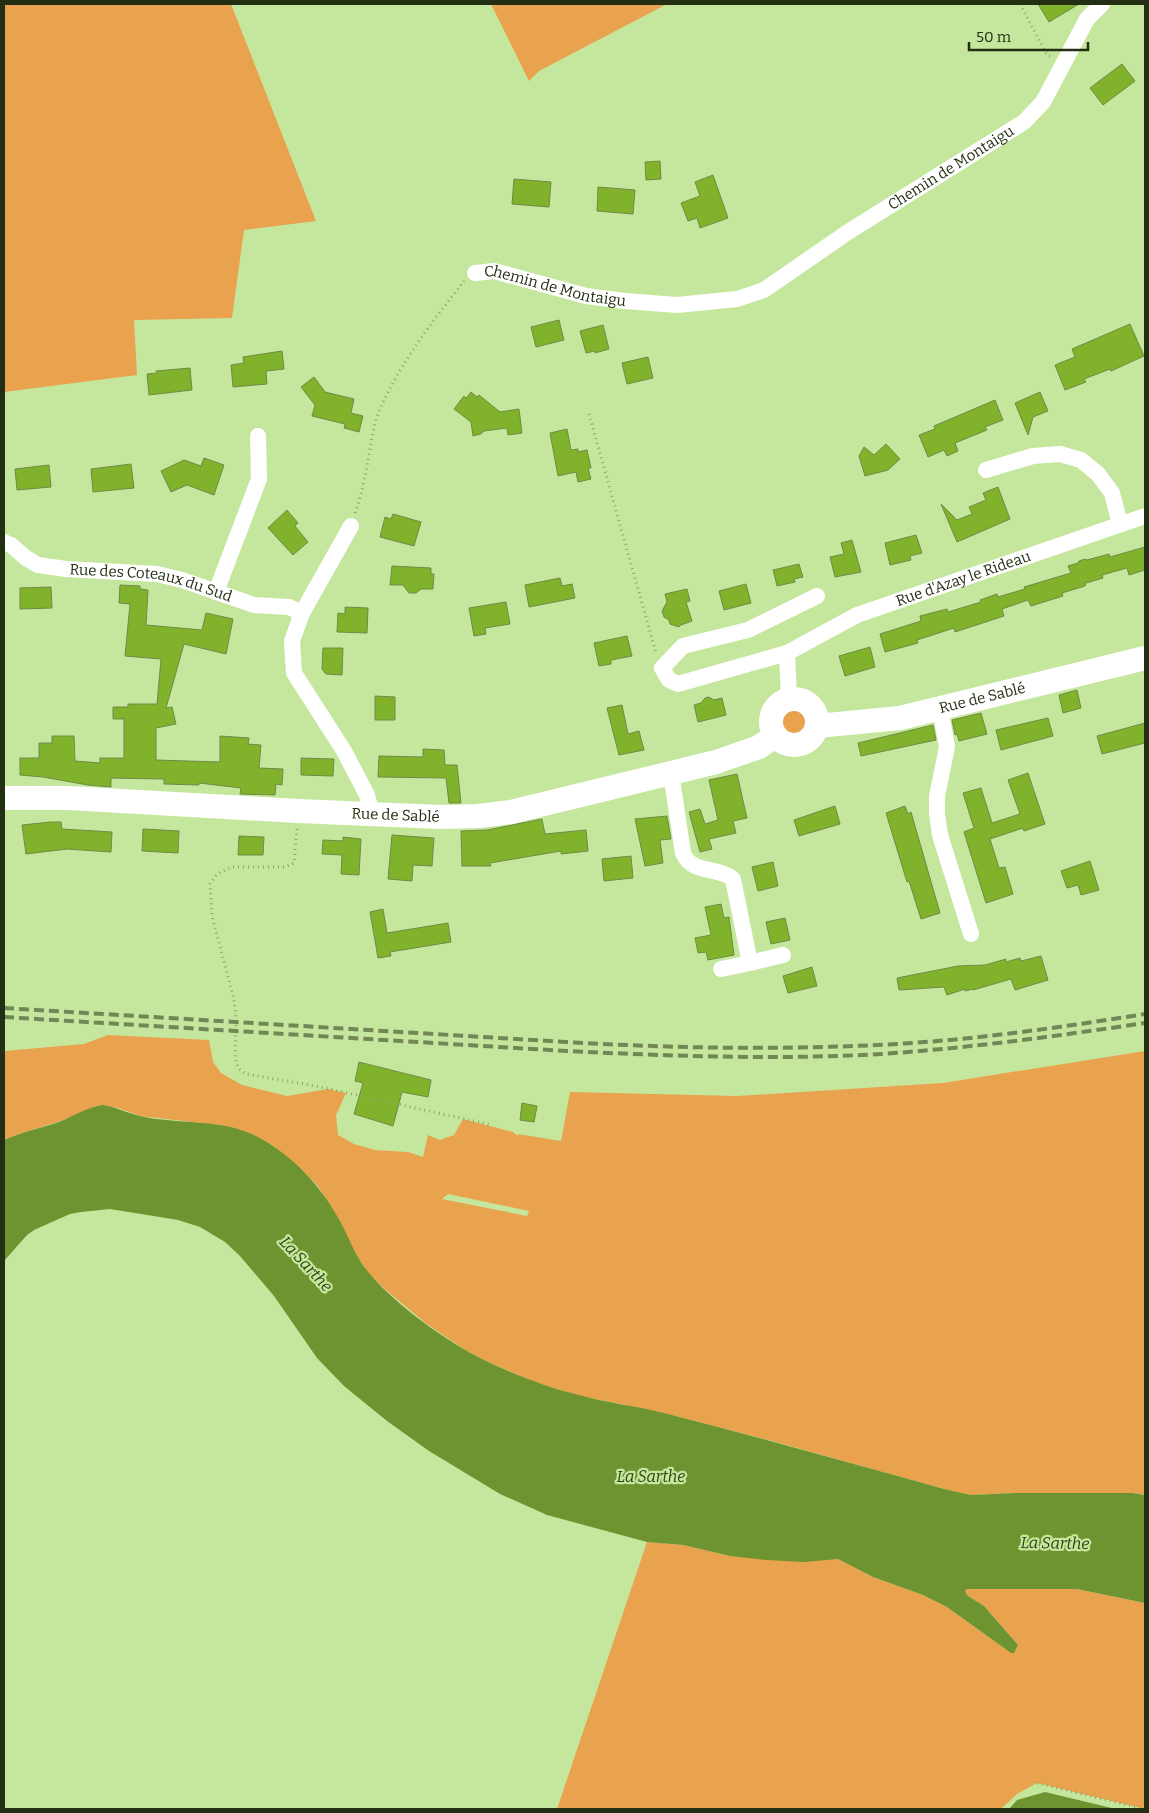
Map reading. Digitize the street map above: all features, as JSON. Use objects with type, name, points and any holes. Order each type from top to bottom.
[{"type":"main road","name":"Rue de Sablé","points":[[817,726],[900,718],[1145,658]]},
{"type":"main road","points":[[790,700],[804,702],[814,712],[817,726],[810,739],[803,744],[788,744],[775,736],[772,729],[773,714],[777,708],[790,700]]},
{"type":"main road","name":"Rue de Sablé","points":[[4,798],[68,798],[298,811],[479,816],[511,812],[716,762],[759,747],[775,736]]},
{"type":"street","name":"Chemin de Montaigu","points":[[475,273],[494,272],[586,296],[677,305],[736,299],[764,290],[848,232],[1024,122],[1044,102],[1087,19],[1102,4]]},
{"type":"street","points":[[216,592],[260,479],[258,436]]},
{"type":"street","points":[[986,470],[1033,456],[1060,454],[1081,460],[1098,474],[1112,493],[1120,524]]},
{"type":"street","name":"Rue d'Azay le Rideau","points":[[662,668],[669,680],[678,684],[787,653],[857,614],[1145,516]]},
{"type":"street","points":[[351,526],[302,613],[292,640],[294,673],[344,751],[367,795],[372,814]]},
{"type":"street","name":"Rue des Coteaux du Sud","points":[[4,542],[38,565],[66,569],[157,574],[182,580],[254,605],[288,607],[302,613]]},
{"type":"street","points":[[662,668],[683,646],[748,630],[817,596]]},
{"type":"street","points":[[787,653],[790,700]]},
{"type":"street","points":[[940,708],[948,747],[938,796],[937,814],[940,835],[972,934]]},
{"type":"street","points":[[671,773],[686,860],[692,866],[728,875],[733,879],[750,963]]},
{"type":"street","points":[[721,969],[783,956]]},
{"type":"path","points":[[1020,4],[1047,55],[1064,64]]},
{"type":"path","name":"Chemin de Montaigu","points":[[351,526],[363,490],[376,422],[388,393],[404,364],[434,319],[467,278],[475,273]]},
{"type":"path","points":[[589,414],[654,647],[662,668]]},
{"type":"path","points":[[298,811],[294,863],[285,867],[232,867],[218,874],[210,884],[212,916],[234,995],[236,1016],[235,1057],[238,1068],[246,1074],[316,1086],[492,1125]]},
{"type":"path","points":[[1037,1782],[1143,1809]]},
{"type":"shaded area","points":[[4,4],[231,4],[316,221],[244,230],[232,318],[134,320],[137,375],[4,392]]},
{"type":"shaded area","points":[[491,4],[667,4],[539,71],[529,81]]},
{"type":"shaded area","points":[[794,709],[799,710],[805,716],[805,726],[799,732],[794,733],[789,732],[783,726],[782,721],[783,716],[789,710]]},
{"type":"shaded area","points":[[108,1035],[209,1040],[213,1062],[221,1073],[242,1085],[287,1096],[328,1089],[346,1093],[336,1115],[338,1135],[354,1144],[375,1150],[408,1152],[423,1157],[428,1135],[440,1140],[454,1135],[463,1119],[513,1132],[518,1136],[518,1134],[561,1141],[570,1092],[737,1096],[943,1083],[1145,1051],[1145,1495],[1133,1493],[1014,1493],[971,1495],[660,1412],[580,1396],[534,1382],[467,1351],[428,1325],[388,1292],[368,1273],[355,1253],[339,1219],[317,1185],[274,1146],[256,1136],[219,1125],[140,1116],[118,1108],[96,1106],[61,1121],[4,1140],[5,1051],[84,1044]],"holes":[[[448,1194],[529,1211],[527,1216],[442,1199]]]},
{"type":"shaded area","points":[[647,1542],[683,1545],[730,1556],[838,1559],[873,1577],[923,1595],[947,1607],[1011,1653],[1014,1652],[1018,1645],[984,1606],[968,1596],[965,1591],[967,1589],[1077,1589],[1145,1603],[1145,1809],[1037,1783],[1017,1794],[1001,1809],[557,1809]]},
{"type":"water","name":"La Sarthe","points":[[103,1105],[155,1119],[230,1127],[244,1131],[270,1144],[294,1162],[323,1194],[339,1219],[364,1267],[393,1298],[438,1333],[469,1352],[507,1371],[531,1380],[590,1398],[664,1413],[971,1495],[1133,1493],[1145,1495],[1145,1603],[1077,1589],[967,1589],[965,1591],[968,1596],[984,1606],[1018,1645],[1014,1653],[1011,1653],[947,1607],[923,1595],[873,1577],[838,1559],[805,1562],[730,1556],[683,1545],[647,1542],[547,1515],[500,1494],[429,1451],[387,1421],[344,1386],[317,1358],[274,1296],[240,1256],[225,1242],[200,1227],[178,1220],[110,1209],[70,1214],[34,1230],[27,1235],[4,1261],[4,1140]]},
{"type":"water","points":[[1045,1792],[1116,1809],[1009,1809],[1017,1800]]},
{"type":"building","points":[[1038,4],[1079,4],[1049,22]]},
{"type":"building","points":[[1122,64],[1135,81],[1103,105],[1090,88]]},
{"type":"building","points":[[660,161],[661,179],[646,180],[645,162]]},
{"type":"building","points":[[713,175],[728,218],[700,228],[697,218],[688,221],[681,203],[700,196],[695,182]]},
{"type":"building","points":[[514,179],[551,182],[549,207],[512,204]]},
{"type":"building","points":[[598,187],[635,190],[633,214],[597,211]]},
{"type":"building","points":[[559,320],[564,340],[536,347],[531,327]]},
{"type":"building","points":[[1130,324],[1144,356],[1111,371],[1110,369],[1084,379],[1086,382],[1065,390],[1055,365],[1075,357],[1072,349]]},
{"type":"building","points":[[603,325],[609,349],[595,353],[595,351],[586,353],[580,331]]},
{"type":"building","points":[[282,351],[284,369],[266,371],[267,384],[233,387],[231,365],[244,363],[243,357]]},
{"type":"building","points":[[648,357],[653,378],[627,384],[622,363]]},
{"type":"building","points":[[190,368],[192,390],[149,395],[147,374],[157,373],[156,371]]},
{"type":"building","points":[[314,377],[325,392],[354,399],[351,413],[363,416],[359,432],[344,428],[345,424],[312,416],[315,405],[301,387]]},
{"type":"building","points":[[471,392],[477,397],[479,395],[500,412],[519,409],[522,433],[508,435],[507,428],[484,431],[473,436],[471,422],[454,409],[464,396],[466,398]]},
{"type":"building","points":[[1040,392],[1048,411],[1033,417],[1028,435],[1015,403]]},
{"type":"building","points":[[995,400],[1003,420],[985,427],[987,430],[955,443],[958,451],[947,456],[944,450],[928,457],[919,435],[935,429],[934,426]]},
{"type":"building","points":[[567,429],[571,450],[578,449],[578,452],[587,450],[591,468],[588,468],[591,479],[578,482],[576,472],[558,476],[550,433]]},
{"type":"building","points":[[886,444],[900,459],[888,470],[865,476],[859,456],[864,447],[874,455]]},
{"type":"building","points":[[204,458],[224,465],[214,495],[187,485],[171,492],[161,471],[184,460],[201,466]]},
{"type":"building","points":[[131,464],[134,488],[93,492],[91,469]]},
{"type":"building","points":[[49,465],[51,487],[17,490],[15,469]]},
{"type":"building","points":[[998,487],[1010,519],[957,542],[941,504],[957,520],[972,514],[969,507],[986,500],[983,493]]},
{"type":"building","points":[[287,510],[298,523],[295,526],[308,542],[293,555],[268,528]]},
{"type":"building","points":[[393,514],[421,522],[414,546],[380,537],[385,517],[391,519]]},
{"type":"building","points":[[916,535],[922,553],[910,556],[911,560],[890,565],[885,543]]},
{"type":"building","points":[[852,540],[861,572],[835,577],[830,557],[844,554],[841,543]]},
{"type":"building","points":[[1145,547],[1145,570],[1129,575],[1127,568],[1102,575],[1103,578],[1062,593],[1063,596],[1031,606],[1028,600],[1002,609],[1004,616],[955,632],[954,628],[917,640],[918,643],[885,652],[880,634],[921,621],[920,616],[947,609],[948,612],[981,602],[980,600],[997,594],[998,597],[1025,589],[1024,587],[1071,573],[1068,566],[1085,559],[1109,554],[1110,557]]},
{"type":"building","points":[[799,564],[803,577],[794,579],[795,582],[777,586],[773,570]]},
{"type":"building","points":[[392,566],[431,568],[431,574],[434,574],[433,589],[421,589],[416,593],[409,593],[403,585],[390,585]]},
{"type":"building","points":[[560,578],[562,586],[572,584],[575,598],[529,607],[525,585]]},
{"type":"building","points":[[746,584],[751,603],[724,610],[719,591]]},
{"type":"building","points":[[120,585],[140,586],[140,589],[148,590],[146,625],[202,630],[206,613],[233,619],[226,654],[184,644],[166,708],[172,707],[176,724],[156,728],[156,760],[220,762],[220,736],[249,738],[248,744],[261,745],[259,768],[283,769],[282,785],[276,784],[275,795],[240,794],[241,788],[199,783],[199,785],[164,784],[164,779],[111,778],[111,787],[20,775],[20,758],[39,758],[39,743],[52,743],[52,736],[74,736],[75,761],[100,763],[100,758],[124,758],[124,719],[113,719],[113,707],[128,707],[128,704],[157,704],[161,659],[125,656],[130,604],[119,603]]},
{"type":"building","points":[[51,587],[52,608],[20,609],[20,588]]},
{"type":"building","points":[[687,589],[690,601],[686,602],[692,621],[679,627],[670,624],[662,611],[667,602],[665,594]]},
{"type":"building","points":[[506,602],[510,624],[485,628],[486,634],[474,636],[469,608]]},
{"type":"building","points":[[345,607],[368,608],[367,633],[337,632],[338,613],[345,614]]},
{"type":"building","points":[[627,636],[632,656],[611,660],[611,664],[599,666],[594,643]]},
{"type":"building","points":[[870,647],[875,667],[845,676],[839,656]]},
{"type":"building","points":[[323,648],[343,648],[342,675],[326,674],[322,669]]},
{"type":"building","points":[[1077,690],[1081,708],[1063,713],[1059,695]]},
{"type":"building","points":[[375,696],[395,697],[395,720],[375,720]]},
{"type":"building","points":[[709,697],[714,700],[722,698],[726,715],[698,722],[694,705],[701,703],[705,698]]},
{"type":"building","points":[[622,705],[628,734],[639,731],[644,750],[619,755],[607,708]]},
{"type":"building","points":[[981,713],[987,734],[959,741],[957,734],[955,735],[952,720]]},
{"type":"building","points":[[1048,718],[1053,736],[1001,750],[996,730]]},
{"type":"building","points":[[1145,723],[1145,743],[1102,754],[1097,736]]},
{"type":"building","points":[[933,725],[936,740],[861,756],[858,743]]},
{"type":"building","points":[[423,749],[444,750],[445,765],[457,765],[461,803],[449,803],[446,778],[378,777],[379,756],[423,757]]},
{"type":"building","points":[[301,758],[334,759],[333,776],[301,775]]},
{"type":"building","points":[[1028,773],[1045,824],[1024,831],[1023,828],[990,839],[999,868],[1005,867],[1013,894],[986,903],[964,832],[974,828],[963,793],[981,788],[992,823],[1020,814],[1008,780]]},
{"type":"building","points":[[737,774],[747,818],[733,821],[736,833],[709,839],[712,849],[700,852],[689,812],[700,809],[705,824],[718,820],[709,780]]},
{"type":"building","points":[[835,806],[840,824],[799,836],[794,820]]},
{"type":"building","points":[[905,806],[908,814],[911,812],[940,913],[921,919],[909,881],[907,882],[886,813]]},
{"type":"building","points":[[667,816],[671,839],[660,840],[663,863],[645,866],[635,819]]},
{"type":"building","points":[[542,819],[545,834],[586,830],[588,851],[561,854],[561,851],[490,863],[491,866],[462,866],[461,831],[487,830]]},
{"type":"building","points":[[61,822],[62,829],[112,832],[111,852],[67,849],[26,854],[22,825]]},
{"type":"building","points":[[143,829],[179,831],[178,853],[142,851]]},
{"type":"building","points":[[392,835],[434,838],[432,866],[413,865],[412,881],[388,879]]},
{"type":"building","points":[[239,836],[264,837],[263,855],[238,855]]},
{"type":"building","points":[[343,837],[361,839],[359,875],[341,874],[342,855],[322,854],[323,840],[343,841]]},
{"type":"building","points":[[631,856],[633,878],[604,881],[602,859]]},
{"type":"building","points":[[1090,861],[1099,890],[1081,895],[1078,885],[1067,888],[1061,871]]},
{"type":"building","points":[[773,862],[778,886],[758,891],[752,867]]},
{"type":"building","points":[[721,904],[724,918],[729,917],[734,955],[708,960],[706,952],[698,953],[695,938],[711,935],[705,907]]},
{"type":"building","points":[[383,909],[387,933],[448,923],[451,942],[390,952],[391,956],[378,958],[370,912]]},
{"type":"building","points":[[785,918],[790,940],[771,944],[766,922]]},
{"type":"building","points":[[1041,956],[1048,980],[1015,990],[1011,979],[947,995],[944,987],[899,990],[897,978],[958,966],[985,965],[1006,959],[1006,962],[1020,958],[1021,961]]},
{"type":"building","points":[[812,967],[817,986],[788,993],[783,976]]},
{"type":"building","points":[[359,1062],[431,1080],[428,1097],[402,1092],[393,1126],[354,1114],[363,1083],[355,1081]]},
{"type":"building","points":[[522,1103],[537,1106],[534,1122],[520,1120]]},
{"type":"railway","points":[[4,1008],[605,1044],[761,1048],[838,1047],[911,1043],[1045,1029],[1145,1014]]},
{"type":"railway","points":[[4,1017],[566,1051],[763,1057],[881,1054],[1013,1041],[1145,1023]]}]
